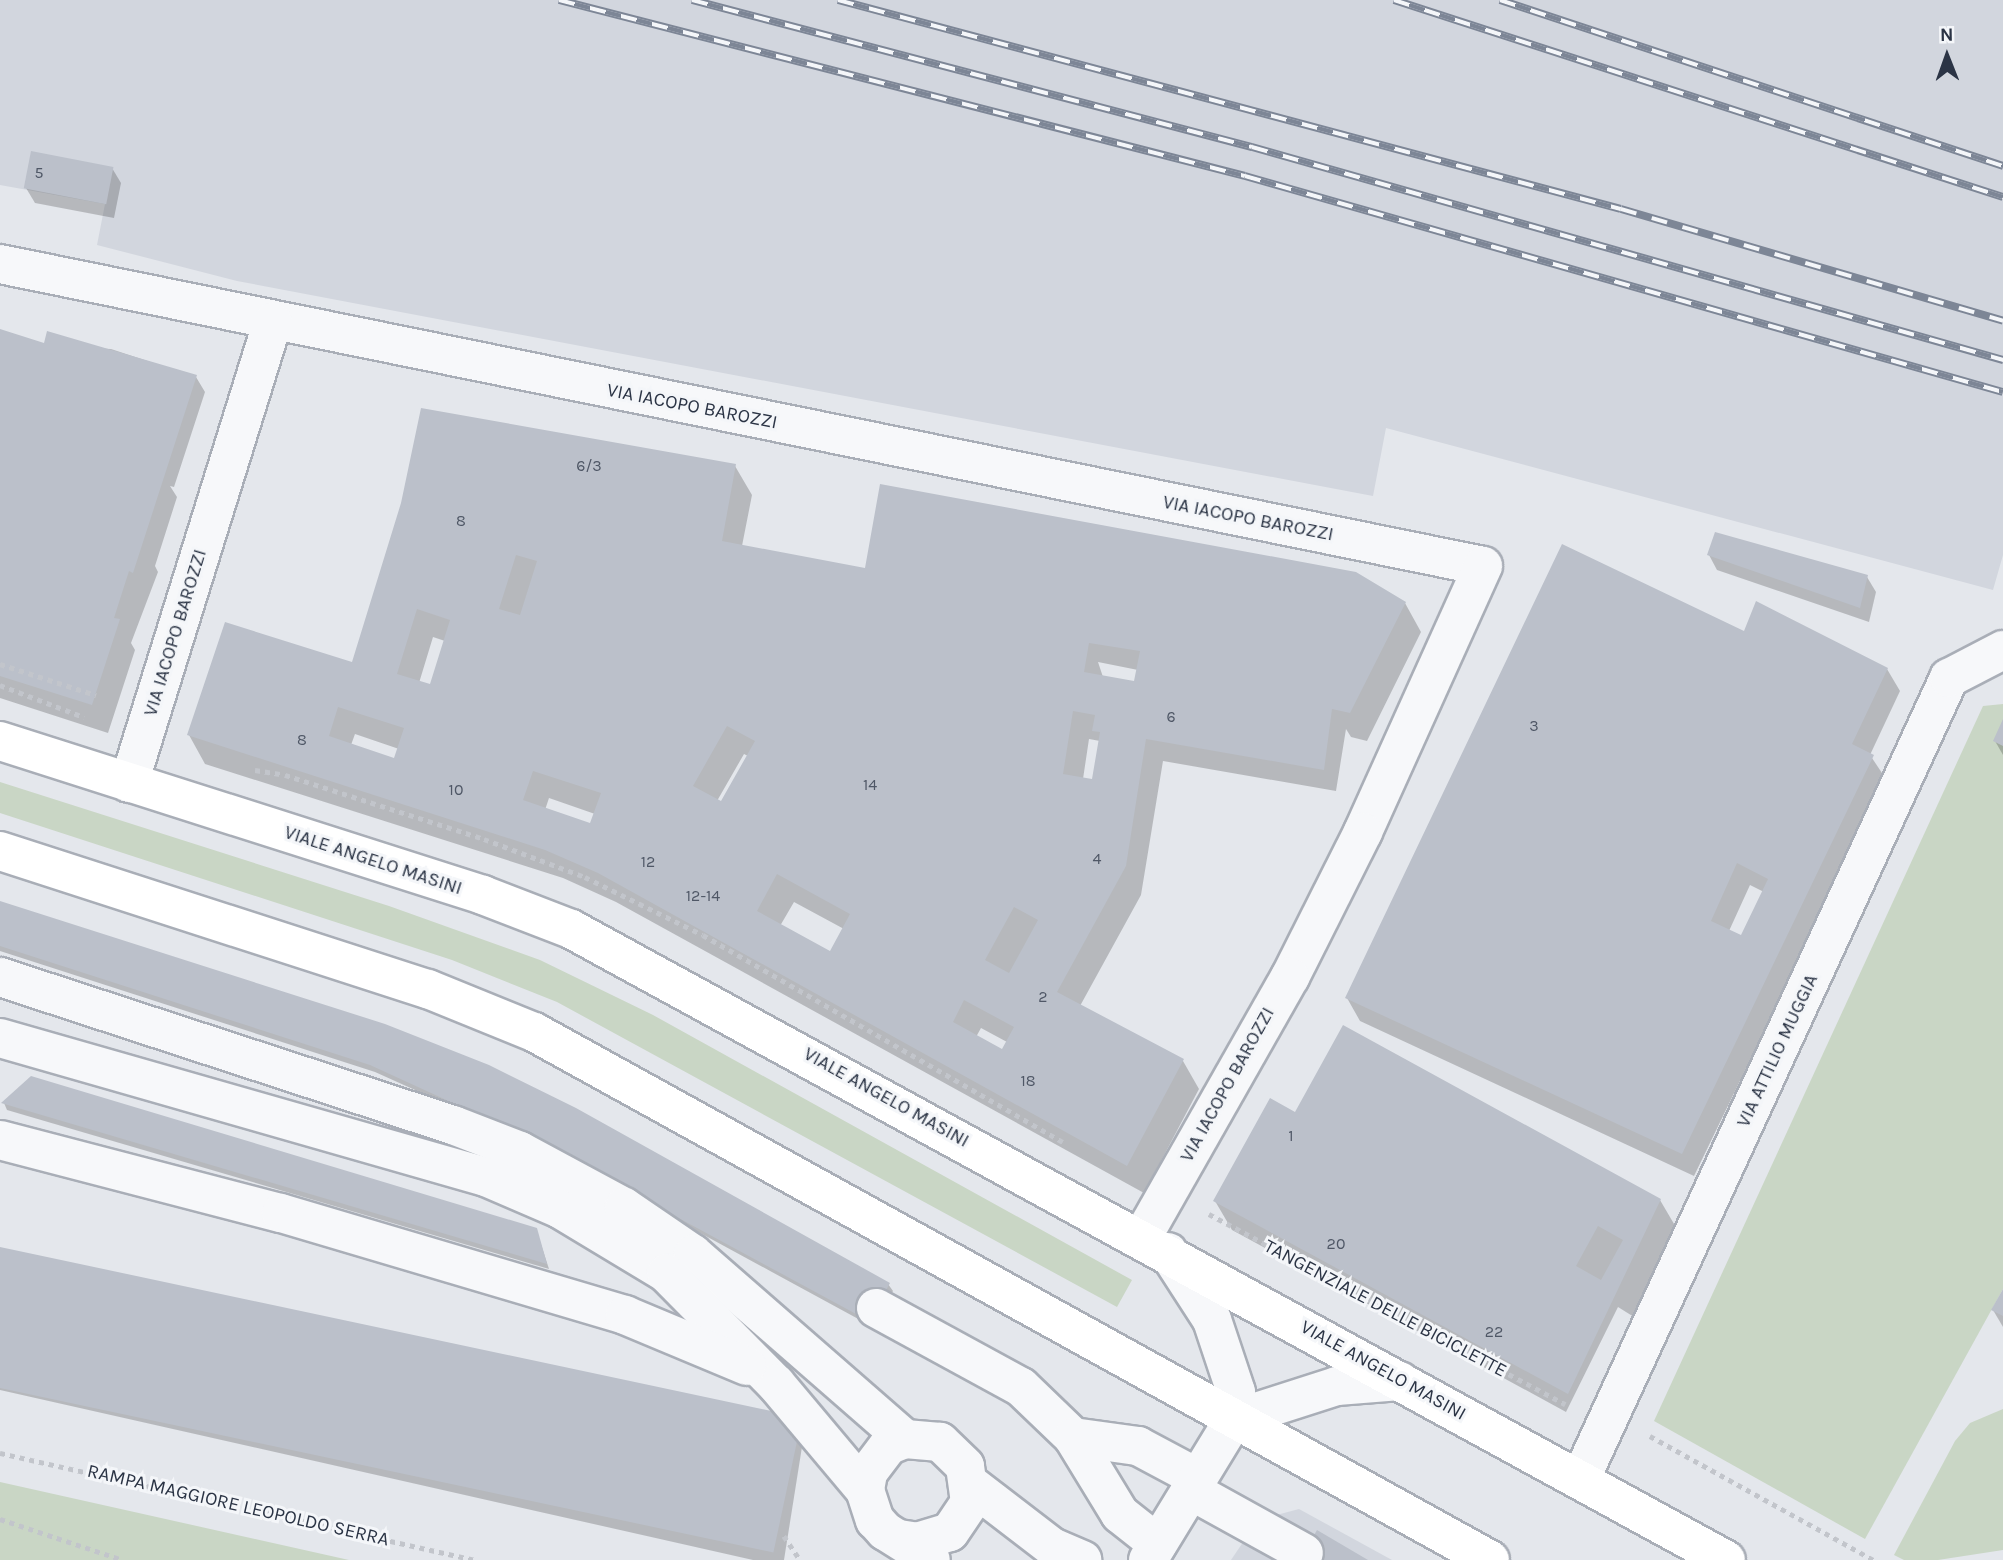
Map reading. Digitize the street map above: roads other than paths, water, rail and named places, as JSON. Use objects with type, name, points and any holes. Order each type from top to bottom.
[{"type":"main road","name":"VIALE ANGELO MASINI","points":[[0,741],[483,895],[571,929],[1155,1245],[1726,1560]]},
{"type":"main road","points":[[0,851],[428,989],[534,1032],[1490,1560]]},
{"type":"street","name":"VIA IACOPO BAROZZI","points":[[0,264],[273,322],[1483,566],[1363,832],[1155,1245]]},
{"type":"street","name":"VIA IACOPO BAROZZI","points":[[129,783],[273,322]]},
{"type":"street","name":"VIA ATTILIO MUGGIA","points":[[1580,1480],[1949,678],[2003,650]]},
{"type":"street","points":[[0,977],[453,1125],[520,1151],[624,1207],[692,1254],[905,1439]]},
{"type":"street","points":[[0,1038],[516,1188],[570,1215],[666,1273],[776,1384],[865,1490],[875,1520],[931,1560]]},
{"type":"street","points":[[0,1140],[281,1213],[625,1315],[707,1346],[776,1384]]},
{"type":"street","points":[[876,1308],[1021,1387],[1073,1437],[1120,1514],[1153,1552],[1234,1419],[1233,1377],[1212,1320],[1155,1245]]},
{"type":"street","points":[[1234,1419],[1338,1387],[1400,1381]]},
{"type":"street","points":[[1073,1437],[1138,1446],[1304,1553]]},
{"type":"street","points":[[865,1490],[876,1458],[905,1439],[931,1440],[955,1452],[971,1484],[1052,1548],[1082,1560]]},
{"type":"street","points":[[899,1539],[917,1542],[950,1531],[970,1502],[971,1484]]},
{"type":"railway","points":[[559,0],[1245,176],[2003,392]]},
{"type":"railway","points":[[692,0],[1252,147],[2003,360]]},
{"type":"railway","points":[[838,0],[1621,209],[2003,321]]},
{"type":"railway","points":[[1394,0],[2003,197]]},
{"type":"railway","points":[[1500,0],[2003,166]]}]
